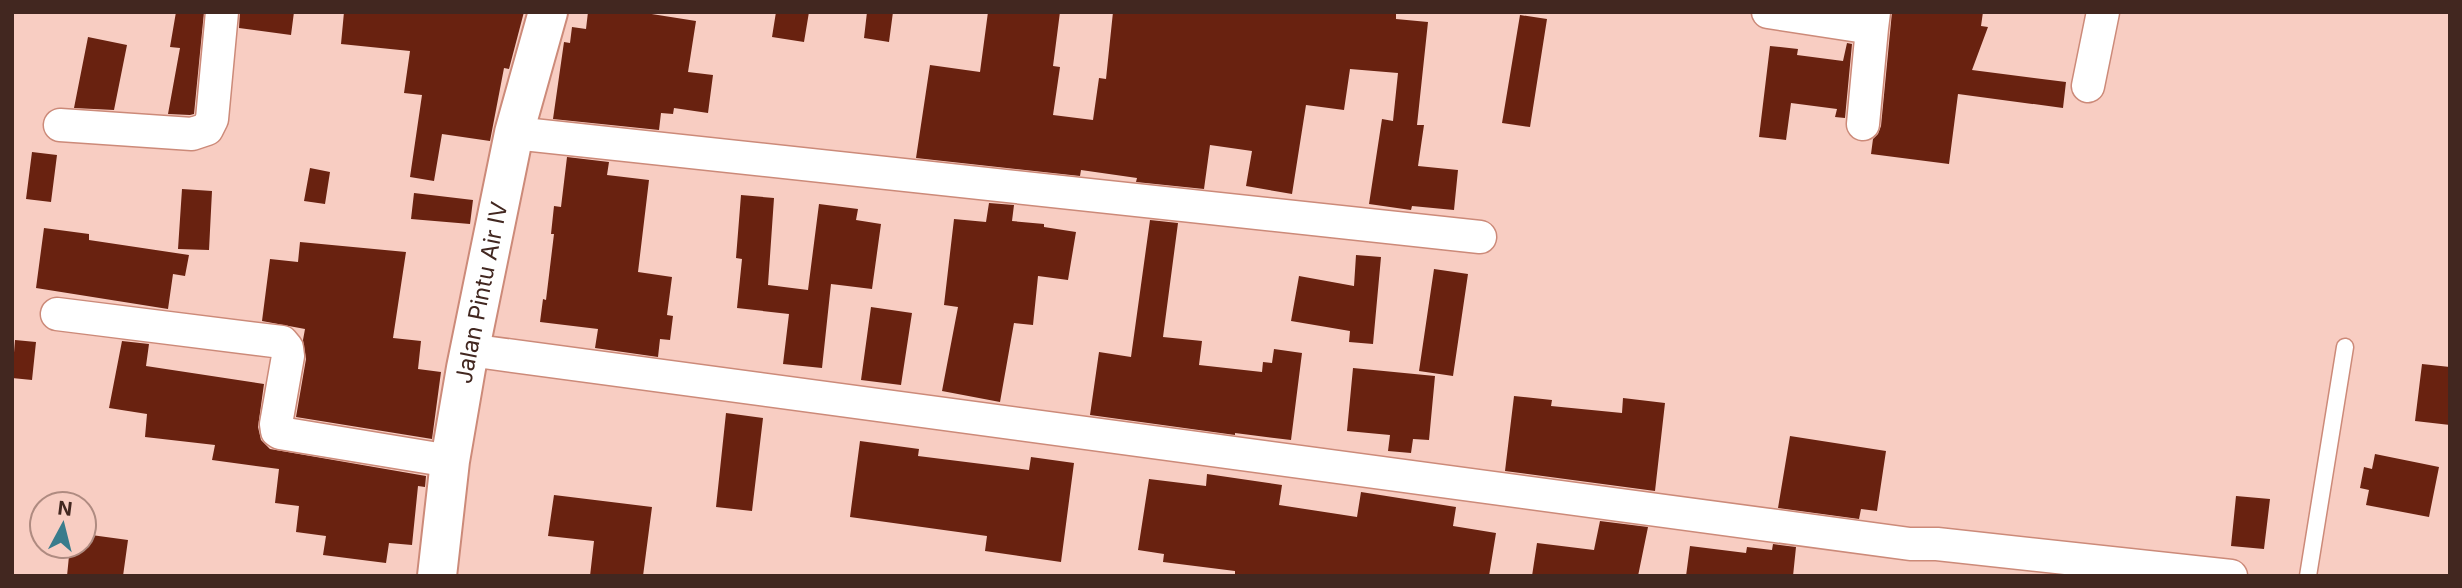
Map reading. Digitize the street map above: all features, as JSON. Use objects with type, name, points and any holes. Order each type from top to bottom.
[{"type":"main road","name":"Jalan Pintu Air IV","points":[[437,576],[450,461],[469,350],[514,133],[548,12]]},
{"type":"street","points":[[60,125],[192,134],[207,129],[212,119],[222,12]]},
{"type":"street","points":[[1768,12],[1873,20],[1863,124]]},
{"type":"street","points":[[2088,86],[2103,12]]},
{"type":"street","points":[[514,133],[1480,237]]},
{"type":"street","points":[[57,314],[282,342],[287,348],[288,356],[277,431],[450,461]]},
{"type":"street","points":[[469,350],[1896,542],[1937,544],[2231,576]]},
{"type":"lane","points":[[2308,576],[2345,347]]},
{"type":"building","points":[[176,12],[204,12],[194,114],[190,115],[168,114],[180,48],[170,47]]},
{"type":"building","points":[[240,12],[294,12],[291,35],[239,28]]},
{"type":"building","points":[[344,12],[524,12],[509,69],[504,68],[490,141],[442,134],[434,181],[410,177],[422,95],[404,93],[410,51],[341,44]]},
{"type":"building","points":[[588,12],[639,12],[696,21],[688,72],[713,75],[708,113],[674,108],[673,114],[661,113],[659,130],[553,119],[564,42],[570,43],[572,27],[586,29]]},
{"type":"building","points":[[776,12],[809,12],[804,42],[772,37]]},
{"type":"building","points":[[867,12],[893,12],[889,42],[864,38]]},
{"type":"building","points":[[988,12],[1060,12],[1053,66],[1060,67],[1053,115],[1093,120],[1099,78],[1106,79],[1113,12],[1396,12],[1396,19],[1428,22],[1417,125],[1424,125],[1418,166],[1458,170],[1454,210],[1412,206],[1411,210],[1369,204],[1382,119],[1393,121],[1398,73],[1350,69],[1344,110],[1306,105],[1292,194],[1246,186],[1252,151],[1210,145],[1204,189],[1136,182],[1137,178],[1081,170],[1080,176],[916,158],[930,65],[980,72]]},
{"type":"building","points":[[1892,12],[1983,12],[1981,26],[1988,27],[1972,70],[2066,82],[2063,108],[1958,94],[1949,164],[1871,154],[1873,139],[1881,126]]},
{"type":"building","points":[[1520,15],[1547,19],[1530,127],[1502,123]]},
{"type":"building","points":[[88,37],[127,45],[114,110],[74,108]]},
{"type":"building","points":[[1847,43],[1852,44],[1845,118],[1835,117],[1837,109],[1791,103],[1786,140],[1759,137],[1770,46],[1798,49],[1797,55],[1843,61]]},
{"type":"building","points":[[32,152],[57,155],[51,202],[26,199]]},
{"type":"building","points":[[567,157],[609,162],[607,175],[649,180],[638,272],[672,277],[667,315],[673,316],[670,340],[660,339],[658,357],[595,348],[598,329],[540,322],[543,299],[546,300],[554,234],[551,234],[554,206],[561,207]]},
{"type":"building","points":[[310,168],[330,172],[325,204],[304,201]]},
{"type":"building","points":[[182,189],[212,191],[209,250],[178,249]]},
{"type":"building","points":[[414,193],[473,200],[470,224],[411,219]]},
{"type":"building","points":[[741,195],[774,198],[768,285],[808,290],[819,204],[858,209],[856,220],[881,224],[872,289],[831,284],[822,368],[783,364],[789,314],[737,308],[742,259],[736,258]]},
{"type":"building","points":[[989,203],[1014,205],[1012,221],[1044,224],[1044,227],[1076,232],[1068,280],[1038,276],[1033,325],[1014,323],[1000,402],[942,391],[958,307],[944,305],[954,219],[986,222]]},
{"type":"building","points":[[1150,220],[1178,223],[1163,337],[1202,341],[1199,365],[1262,372],[1263,362],[1272,363],[1274,349],[1302,353],[1291,440],[1090,415],[1099,352],[1131,357]]},
{"type":"building","points":[[44,228],[89,234],[89,240],[189,255],[185,276],[173,274],[168,309],[36,288]]},
{"type":"building","points":[[300,242],[406,252],[393,338],[421,341],[418,369],[441,372],[432,439],[296,417],[306,359],[303,340],[305,329],[262,321],[270,259],[298,262]]},
{"type":"building","points":[[1356,255],[1381,257],[1373,344],[1349,342],[1350,331],[1291,321],[1299,276],[1354,286]]},
{"type":"building","points":[[1434,269],[1468,274],[1453,376],[1419,371]]},
{"type":"building","points":[[871,307],[912,313],[901,385],[861,380]]},
{"type":"building","points":[[15,340],[36,342],[32,380],[12,378]]},
{"type":"building","points":[[122,341],[149,344],[146,366],[264,384],[258,427],[261,440],[270,449],[426,476],[425,487],[418,486],[412,545],[389,543],[386,563],[323,555],[326,536],[296,532],[299,506],[275,503],[279,469],[212,460],[215,445],[145,437],[147,414],[109,408]]},
{"type":"building","points":[[2422,364],[2450,367],[2450,425],[2415,421]]},
{"type":"building","points":[[1353,368],[1435,376],[1429,440],[1413,439],[1411,453],[1388,451],[1390,435],[1347,431]]},
{"type":"building","points":[[1514,396],[1552,400],[1551,406],[1622,413],[1623,398],[1665,403],[1655,491],[1505,471]]},
{"type":"building","points":[[726,413],[763,418],[752,511],[716,507]]},
{"type":"building","points":[[1790,436],[1886,451],[1877,511],[1861,509],[1859,519],[1778,508]]},
{"type":"building","points":[[860,441],[919,449],[918,456],[1029,470],[1031,457],[1074,463],[1061,562],[985,551],[987,536],[850,517]]},
{"type":"building","points":[[2375,454],[2439,467],[2429,517],[2366,505],[2369,490],[2360,488],[2364,467],[2372,469]]},
{"type":"building","points":[[1207,474],[1282,485],[1279,505],[1357,517],[1361,492],[1456,507],[1453,526],[1496,533],[1489,576],[1235,576],[1235,571],[1163,562],[1164,554],[1138,550],[1149,479],[1206,486]]},
{"type":"building","points":[[554,495],[652,507],[643,576],[590,576],[594,541],[548,536]]},
{"type":"building","points":[[2236,496],[2270,499],[2264,549],[2231,546]]},
{"type":"building","points":[[1600,521],[1648,527],[1638,576],[1532,576],[1537,543],[1594,550]]},
{"type":"building","points":[[98,536],[128,540],[123,576],[67,576],[69,560],[98,560]]},
{"type":"building","points":[[1773,544],[1796,547],[1793,576],[1686,576],[1690,546],[1746,553],[1747,547],[1772,550]]}]
